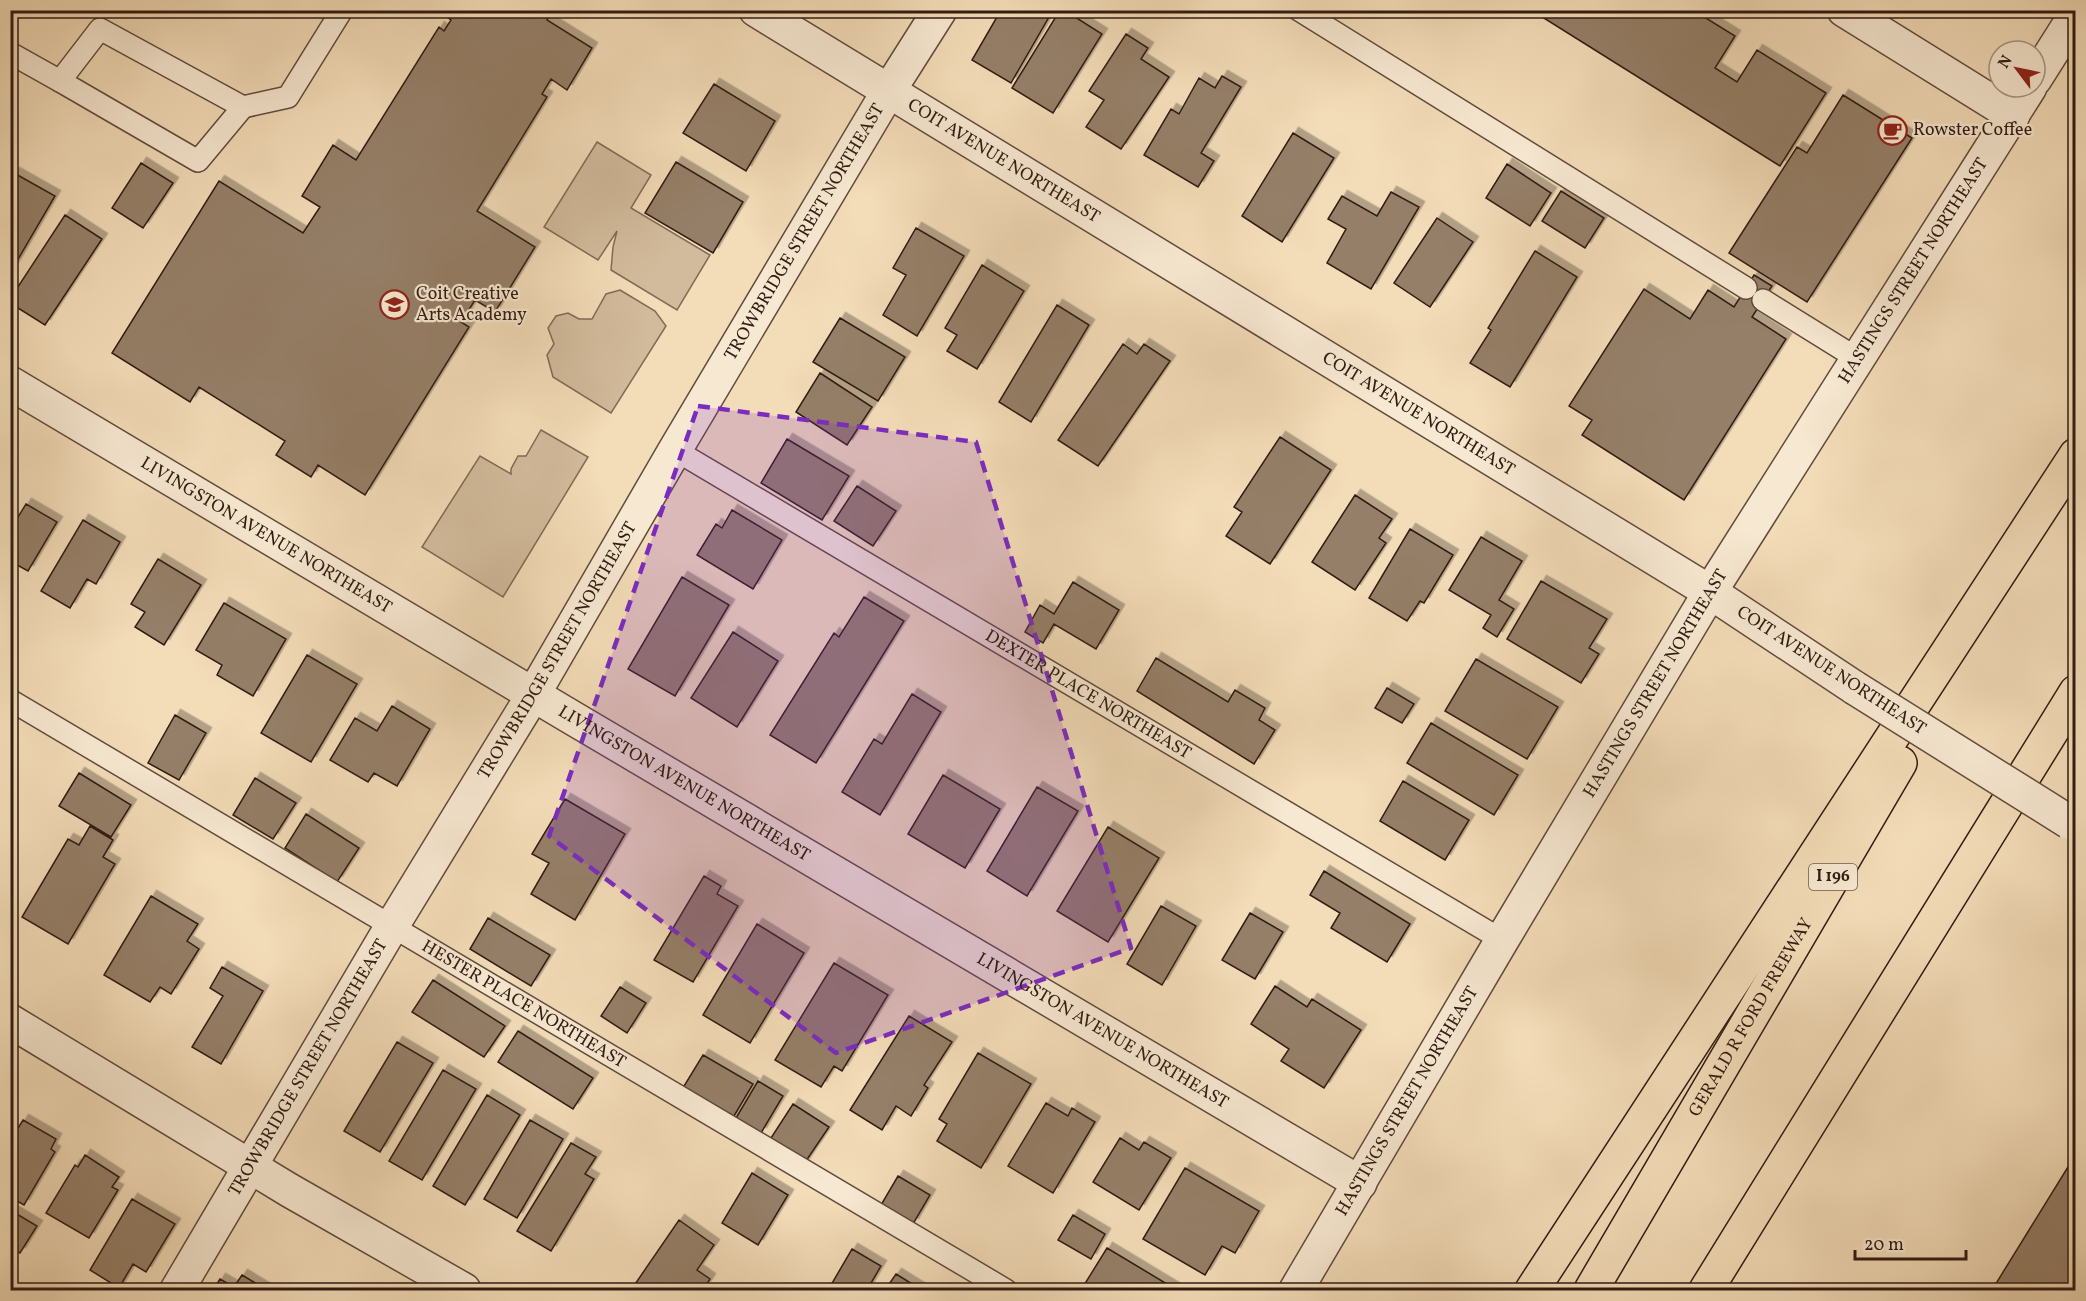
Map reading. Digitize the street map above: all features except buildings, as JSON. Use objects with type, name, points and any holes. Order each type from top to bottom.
[{"type":"highway","points":[[1532,1290],[2076,455]]},
{"type":"highway","name":"GERALD R FORD FREEWAY","points":[[1591,1290],[2076,464]]},
{"type":"highway","points":[[1706,1290],[2076,692]]},
{"type":"street","name":"COIT AVENUE NORTHEAST","points":[[756,10],[1710,592],[1855,688],[2072,824]]},
{"type":"street","name":"TROWBRIDGE STREET NORTHEAST","points":[[177,1290],[392,926],[533,695],[675,450],[888,92],[940,10]]},
{"type":"street","points":[[1844,10],[2013,114]]},
{"type":"street","points":[[2047,60],[2076,14]]},
{"type":"street","name":"HASTINGS STREET NORTHEAST","points":[[1296,1290],[1710,592],[2022,99]]},
{"type":"street","name":"LIVINGSTON AVENUE NORTHEAST","points":[[10,383],[533,695],[1360,1182]]},
{"type":"street","points":[[10,1021],[249,1166],[426,1281],[464,1290]]},
{"type":"lane","points":[[10,53],[198,161],[243,107],[288,97],[342,10]]},
{"type":"lane","points":[[1299,10],[1857,359]]},
{"type":"lane","points":[[60,81],[100,29],[243,107]]},
{"type":"lane","name":"DEXTER PLACE NORTHEAST","points":[[675,450],[1502,940]]},
{"type":"lane","name":"HESTER PLACE NORTHEAST","points":[[10,700],[998,1288]]},
{"type":"highlighted area","points":[[698,406],[976,442],[1131,948],[836,1053],[549,836]]},
{"type":"shaded area","points":[[597,142],[651,175],[631,208],[710,255],[677,310],[611,270],[617,231],[598,260],[544,227]]},
{"type":"shaded area","points":[[620,290],[655,311],[666,326],[611,413],[553,377],[547,355],[554,344],[548,328],[556,316],[568,313],[579,319],[592,319],[606,294]]},
{"type":"shaded area","points":[[541,430],[588,457],[503,597],[422,547],[480,456],[511,474],[511,469],[518,456],[526,456]]},
{"type":"place","name":"Rowster Coffee","points":[[1892,130]]},
{"type":"place","name":"Coit Creative Arts Academy","points":[[395,304]]}]
